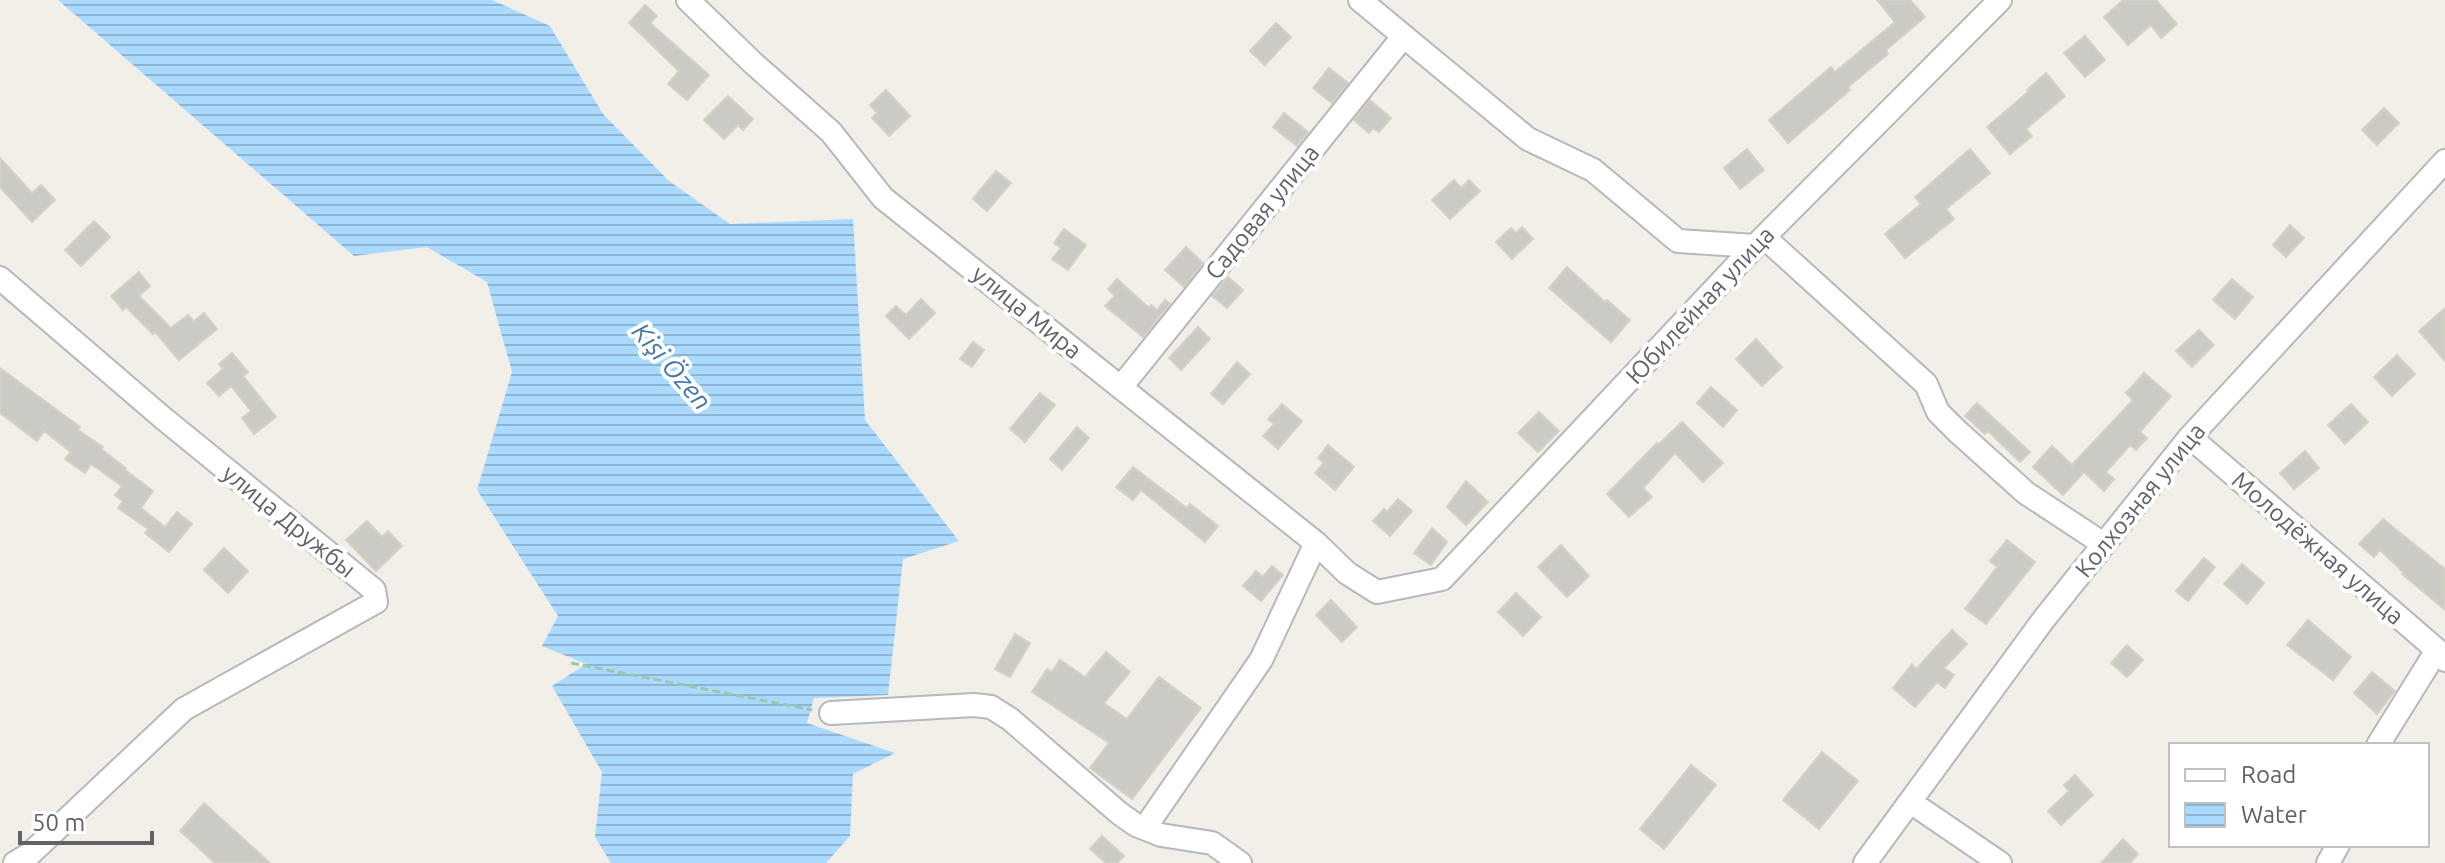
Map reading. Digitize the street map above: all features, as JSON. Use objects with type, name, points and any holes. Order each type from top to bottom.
[{"type":"street","name":"улица Мира","points":[[688,0],[831,132],[883,198],[1316,543],[1357,580],[1377,592],[1391,589]]},
{"type":"street","points":[[1360,0],[1528,139],[1593,170],[1678,241],[1760,241],[1926,384],[1938,412],[2026,493],[2102,543]]},
{"type":"street","name":"Юбилейная улица","points":[[1391,589],[1442,579],[1760,241],[2000,0]]},
{"type":"street","name":"Садовая улица","points":[[1121,387],[1403,37]]},
{"type":"street","name":"Колхозная улица","points":[[1865,863],[2102,543],[2190,437],[2445,161]]},
{"type":"street","name":"улица Дружбы","points":[[0,278],[163,418],[374,590],[376,602],[184,709],[30,854],[15,863]]},
{"type":"street","name":"Молодёжная улица","points":[[2190,437],[2441,655]]},
{"type":"street","points":[[1151,819],[1261,660],[1316,543]]},
{"type":"street","points":[[2379,743],[2441,655]]},
{"type":"street","points":[[831,713],[974,705],[991,707],[1010,719],[1136,825],[1161,835],[1212,843],[1240,863]]},
{"type":"street","points":[[1912,803],[2000,863]]},
{"type":"path","points":[[571,663],[831,713]]},
{"type":"water","name":"Kişi Özen","points":[[58,0],[492,0],[550,26],[603,114],[669,181],[730,224],[853,219],[865,420],[959,541],[903,559],[888,695],[814,698],[807,723],[895,753],[853,774],[850,836],[826,863],[611,863],[595,837],[602,772],[552,686],[586,664],[542,646],[558,616],[477,490],[512,372],[487,282],[427,247],[354,256]]},
{"type":"building","points":[[1877,0],[1910,0],[1925,17],[1886,50],[1888,54],[1848,87],[1850,90],[1788,143],[1769,120],[1831,67],[1835,72],[1895,22]]},
{"type":"building","points":[[2123,0],[2156,0],[2177,24],[2161,38],[2151,25],[2128,45],[2104,17]]},
{"type":"building","points":[[645,5],[657,16],[650,23],[709,75],[687,100],[668,84],[679,71],[629,23]]},
{"type":"building","points":[[1276,23],[1291,37],[1265,65],[1250,51]]},
{"type":"building","points":[[2085,36],[2105,60],[2085,77],[2064,53]]},
{"type":"building","points":[[1329,68],[1348,83],[1332,103],[1313,88]]},
{"type":"building","points":[[2046,73],[2065,96],[2026,129],[2032,136],[2010,154],[1987,127]]},
{"type":"building","points":[[886,90],[910,116],[889,136],[872,118],[877,113],[870,105]]},
{"type":"building","points":[[728,96],[753,119],[743,130],[738,125],[724,139],[704,120]]},
{"type":"building","points":[[1370,100],[1391,118],[1379,132],[1373,128],[1369,133],[1354,120]]},
{"type":"building","points":[[2384,108],[2399,123],[2377,145],[2362,130]]},
{"type":"building","points":[[1284,113],[1308,132],[1297,146],[1273,127]]},
{"type":"building","points":[[1747,149],[1764,170],[1740,189],[1724,168]]},
{"type":"building","points":[[1970,149],[1990,173],[1946,209],[1954,219],[1905,258],[1885,234],[1921,204],[1915,197]]},
{"type":"building","points":[[0,158],[32,193],[41,185],[55,200],[32,222],[0,187]]},
{"type":"building","points":[[996,171],[1011,183],[987,211],[973,199]]},
{"type":"building","points":[[1454,180],[1461,188],[1469,180],[1480,191],[1450,219],[1432,200]]},
{"type":"building","points":[[94,221],[110,237],[81,266],[65,250]]},
{"type":"building","points":[[2290,225],[2304,238],[2286,257],[2273,245]]},
{"type":"building","points":[[1522,227],[1533,239],[1512,259],[1496,242],[1511,228],[1516,233]]},
{"type":"building","points":[[1064,229],[1086,245],[1068,270],[1052,259],[1061,248],[1054,243]]},
{"type":"building","points":[[1186,247],[1203,263],[1184,287],[1165,270]]},
{"type":"building","points":[[1567,267],[1630,320],[1611,342],[1549,288]]},
{"type":"building","points":[[139,272],[150,286],[139,296],[171,328],[188,315],[194,321],[204,313],[217,329],[179,360],[155,332],[153,334],[126,307],[123,310],[111,296]]},
{"type":"building","points":[[1228,277],[1243,290],[1227,308],[1212,296]]},
{"type":"building","points":[[1117,279],[1149,308],[1151,305],[1157,310],[1165,300],[1170,304],[1143,337],[1105,306],[1115,296],[1108,289]]},
{"type":"building","points":[[2232,279],[2253,297],[2235,319],[2213,300]]},
{"type":"building","points":[[921,299],[935,313],[909,339],[886,316],[896,306],[906,315]]},
{"type":"building","points":[[2445,308],[2445,361],[2419,331]]},
{"type":"building","points":[[1198,327],[1210,339],[1181,370],[1169,358]]},
{"type":"building","points":[[2199,330],[2214,345],[2192,367],[2176,351]]},
{"type":"building","points":[[1756,339],[1782,367],[1762,386],[1736,359]]},
{"type":"building","points":[[973,342],[984,350],[972,367],[960,359]]},
{"type":"building","points":[[232,353],[248,372],[243,376],[276,417],[254,434],[242,418],[251,411],[231,386],[219,396],[207,383],[223,369],[219,364]]},
{"type":"building","points":[[2397,355],[2415,374],[2392,396],[2374,377]]},
{"type":"building","points":[[1237,362],[1250,374],[1223,404],[1211,394]]},
{"type":"building","points":[[0,368],[80,427],[78,430],[103,447],[101,449],[153,491],[141,508],[165,527],[177,512],[192,524],[169,552],[145,533],[148,529],[118,508],[123,501],[115,495],[122,486],[91,464],[85,473],[65,459],[71,452],[44,431],[37,441],[0,413]]},
{"type":"building","points":[[2144,373],[2171,396],[2140,432],[2147,438],[2136,450],[2130,445],[2106,472],[2114,479],[2104,491],[2084,472],[2063,495],[2033,467],[2052,446],[2072,465],[2133,400],[2126,393]]},
{"type":"building","points":[[1711,387],[1737,410],[1723,427],[1697,403]]},
{"type":"building","points":[[1040,393],[1055,405],[1025,442],[1010,429]]},
{"type":"building","points":[[1977,403],[2030,452],[2020,462],[1988,431],[1985,434],[1965,416]]},
{"type":"building","points":[[1282,404],[1302,421],[1278,449],[1263,436],[1274,424],[1268,419]]},
{"type":"building","points":[[2351,404],[2368,422],[2345,444],[2328,425]]},
{"type":"building","points":[[1539,412],[1559,431],[1538,452],[1518,433]]},
{"type":"building","points":[[1682,422],[1723,463],[1703,482],[1675,453],[1643,488],[1652,497],[1629,517],[1607,494]]},
{"type":"building","points":[[1077,427],[1089,438],[1062,470],[1050,459]]},
{"type":"building","points":[[1328,445],[1354,467],[1335,490],[1315,473],[1324,463],[1318,458]]},
{"type":"building","points":[[2305,451],[2319,468],[2294,489],[2280,473]]},
{"type":"building","points":[[1133,467],[1187,508],[1190,504],[1218,526],[1205,542],[1141,490],[1133,500],[1116,487]]},
{"type":"building","points":[[1466,481],[1488,502],[1466,525],[1447,507]]},
{"type":"building","points":[[1398,499],[1412,511],[1390,536],[1373,521],[1384,509],[1387,512]]},
{"type":"building","points":[[2383,519],[2445,569],[2445,610],[2402,574],[2380,550],[2374,557],[2359,544]]},
{"type":"building","points":[[367,521],[382,537],[388,531],[402,546],[376,571],[346,540]]},
{"type":"building","points":[[1432,528],[1447,542],[1431,565],[1414,553]]},
{"type":"building","points":[[2007,540],[2035,562],[1986,624],[1965,609],[1997,567],[1990,561]]},
{"type":"building","points":[[1561,545],[1589,576],[1567,597],[1538,567]]},
{"type":"building","points":[[224,548],[248,571],[228,593],[204,570]]},
{"type":"building","points":[[2204,558],[2215,567],[2188,601],[2176,591]]},
{"type":"building","points":[[2242,564],[2264,583],[2247,604],[2224,584]]},
{"type":"building","points":[[1272,566],[1283,575],[1261,601],[1243,586],[1256,571],[1263,577]]},
{"type":"building","points":[[1516,593],[1541,617],[1523,636],[1498,612]]},
{"type":"building","points":[[1331,600],[1357,627],[1342,642],[1316,615]]},
{"type":"building","points":[[2308,620],[2351,657],[2333,680],[2287,645]]},
{"type":"building","points":[[1952,630],[1967,644],[1944,668],[1954,675],[1945,688],[1937,682],[1915,707],[1893,688],[1912,664],[1916,669]]},
{"type":"building","points":[[1015,634],[1030,643],[1010,677],[995,669]]},
{"type":"building","points":[[2127,645],[2143,660],[2127,677],[2111,663]]},
{"type":"building","points":[[1106,652],[1130,672],[1104,703],[1127,719],[1159,677],[1201,708],[1132,799],[1090,768],[1109,743],[1032,692],[1047,669],[1052,672],[1060,660],[1085,677]]},
{"type":"building","points":[[2372,672],[2395,691],[2377,714],[2354,693]]},
{"type":"building","points":[[1822,752],[1858,781],[1819,829],[1783,800]]},
{"type":"building","points":[[1691,765],[1716,785],[1664,849],[1640,829]]},
{"type":"building","points":[[2075,775],[2093,795],[2061,825],[2048,811],[2069,791],[2064,785]]},
{"type":"building","points":[[204,803],[270,863],[215,863],[180,831]]},
{"type":"building","points":[[1102,836],[1124,856],[1117,863],[1106,863],[1090,849]]},
{"type":"building","points":[[2123,839],[2138,854],[2130,863],[2101,863]]}]
